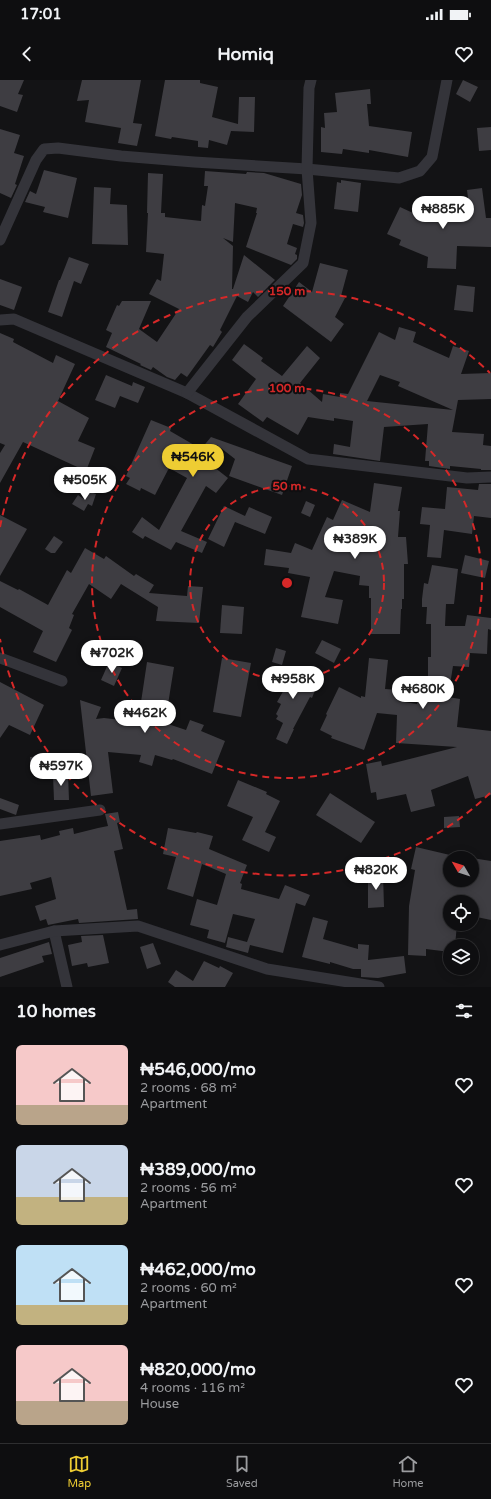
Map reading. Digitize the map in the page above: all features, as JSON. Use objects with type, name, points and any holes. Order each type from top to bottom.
[{"type":"street","points":[[187,393],[247,317],[303,263],[311,223],[307,169],[309,88],[311,80]]},
{"type":"street","points":[[0,240],[36,160],[44,149],[58,148],[121,156],[307,169],[399,178],[420,171],[432,157],[447,80]]},
{"type":"street","points":[[0,320],[14,319],[187,393],[308,459],[467,478],[491,477]]},
{"type":"street","points":[[0,658],[62,681]]},
{"type":"street","points":[[0,824],[100,810]]},
{"type":"street","points":[[0,945],[54,931],[138,926],[267,969],[379,987]]},
{"type":"street","points":[[54,931],[67,987]]},
{"type":"building","points":[[0,80],[24,80],[18,94],[23,95],[17,112],[0,106]]},
{"type":"building","points":[[82,80],[141,80],[133,123],[142,124],[137,146],[118,143],[121,128],[85,122],[89,100],[77,101]]},
{"type":"building","points":[[165,80],[200,80],[200,83],[218,87],[212,117],[238,124],[239,97],[255,97],[254,132],[231,131],[227,145],[209,140],[208,148],[198,147],[198,141],[155,136]]},
{"type":"building","points":[[463,80],[478,87],[470,102],[456,94]]},
{"type":"building","points":[[370,89],[371,104],[367,104],[369,126],[412,132],[408,157],[369,150],[369,153],[343,149],[342,154],[321,152],[321,127],[325,128],[324,113],[337,112],[335,93]]},
{"type":"building","points":[[491,127],[491,150],[479,151],[477,128]]},
{"type":"building","points":[[0,129],[20,135],[14,153],[24,156],[15,184],[17,185],[11,198],[0,193]]},
{"type":"building","points":[[44,170],[77,178],[68,218],[43,212],[45,207],[25,202],[30,191],[36,194]]},
{"type":"building","points":[[205,171],[246,174],[247,172],[264,173],[301,184],[302,195],[296,213],[303,215],[304,223],[303,227],[293,224],[287,244],[297,248],[295,254],[297,255],[297,259],[291,265],[246,247],[257,213],[257,208],[235,203],[233,242],[223,238],[233,246],[232,289],[244,255],[275,280],[258,297],[253,292],[248,302],[237,296],[220,330],[222,332],[213,347],[210,345],[187,377],[181,373],[175,380],[167,377],[153,367],[151,370],[106,347],[112,333],[106,330],[117,305],[119,306],[122,301],[151,301],[139,329],[157,342],[179,309],[149,294],[157,279],[161,281],[164,254],[146,252],[148,173],[163,174],[161,213],[165,213],[165,217],[201,221],[202,205],[205,206],[208,186],[204,186]]},
{"type":"building","points":[[341,180],[361,183],[358,212],[334,209],[337,182],[341,183]]},
{"type":"building","points":[[94,187],[111,188],[110,204],[127,205],[128,245],[92,244]]},
{"type":"building","points":[[482,188],[486,218],[491,218],[491,247],[457,246],[456,269],[427,268],[428,257],[399,245],[401,240],[387,234],[400,207],[413,213],[418,200],[449,213],[450,209],[470,214],[467,190]]},
{"type":"building","points":[[69,257],[89,264],[81,284],[74,281],[62,317],[48,312]]},
{"type":"building","points":[[320,263],[348,270],[341,296],[345,298],[335,317],[344,324],[331,342],[283,306],[299,282],[312,292]]},
{"type":"building","points":[[0,279],[22,287],[14,310],[0,305]]},
{"type":"building","points":[[457,285],[475,287],[473,312],[454,310]]},
{"type":"building","points":[[399,327],[416,332],[413,342],[449,358],[453,346],[469,351],[461,374],[491,373],[491,399],[458,400],[452,432],[484,434],[483,445],[491,446],[491,470],[450,466],[450,469],[429,466],[429,461],[425,461],[428,424],[384,427],[380,461],[333,454],[334,444],[350,447],[353,421],[334,418],[334,421],[308,417],[298,435],[267,417],[263,422],[238,404],[256,379],[232,360],[244,344],[263,358],[261,361],[282,376],[307,346],[320,358],[300,383],[322,402],[323,394],[340,397],[340,393],[348,394],[379,332],[395,340]],"holes":[[[380,375],[400,382],[398,386],[453,410],[367,401]]]},
{"type":"building","points":[[0,333],[14,339],[13,342],[53,363],[56,355],[75,364],[58,401],[89,418],[78,441],[95,448],[86,471],[23,442],[0,483],[0,453],[5,445],[0,443]]},
{"type":"building","points":[[106,375],[132,386],[133,382],[145,387],[138,403],[120,396],[115,408],[95,400]]},
{"type":"building","points":[[151,420],[171,428],[170,431],[201,449],[211,437],[292,466],[282,495],[229,476],[235,459],[217,445],[205,460],[228,478],[216,493],[206,486],[181,531],[207,542],[202,553],[176,542],[171,550],[145,536],[143,539],[132,532],[142,517],[159,530],[187,478],[169,468],[155,495],[141,488],[140,491],[126,484],[130,478],[126,476]]},
{"type":"building","points":[[374,483],[402,487],[398,511],[400,511],[398,537],[406,537],[408,564],[404,564],[404,599],[402,599],[400,634],[371,634],[371,598],[369,598],[369,586],[359,585],[360,576],[334,571],[325,597],[343,600],[338,624],[301,617],[310,577],[288,573],[289,568],[264,565],[266,549],[291,553],[295,543],[312,550],[327,517],[333,520],[342,500],[370,512]]},
{"type":"building","points":[[479,484],[491,484],[491,518],[474,516],[472,534],[444,530],[441,558],[427,557],[430,525],[420,524],[422,507],[445,509],[447,487],[478,490]]},
{"type":"building","points":[[87,491],[96,494],[92,506],[88,504],[84,511],[72,504],[78,495],[84,499]]},
{"type":"building","points":[[306,501],[315,505],[310,517],[301,513]]},
{"type":"building","points":[[224,506],[245,516],[249,507],[272,517],[265,534],[235,522],[224,547],[208,539]]},
{"type":"building","points":[[0,515],[27,529],[0,576]]},
{"type":"building","points":[[54,536],[63,542],[55,553],[51,553],[45,549]]},
{"type":"building","points":[[85,548],[104,559],[106,556],[134,576],[136,574],[154,585],[149,593],[187,596],[188,586],[203,587],[199,623],[156,621],[158,607],[121,584],[111,599],[89,584],[72,614],[74,615],[69,628],[72,630],[56,662],[33,652],[43,631],[0,607],[0,581],[18,590],[19,589],[48,605],[67,570],[71,573]]},
{"type":"building","points":[[465,555],[489,561],[485,578],[461,573]]},
{"type":"building","points":[[432,565],[458,569],[454,604],[446,604],[445,626],[465,626],[467,615],[491,618],[491,630],[488,629],[487,654],[470,653],[469,667],[453,666],[448,697],[460,699],[457,727],[491,731],[491,795],[475,799],[468,776],[431,790],[435,806],[411,812],[406,794],[377,800],[376,792],[371,793],[366,764],[381,761],[382,766],[457,747],[396,743],[397,715],[377,713],[364,750],[331,738],[332,736],[320,730],[339,687],[361,698],[361,696],[365,697],[369,658],[388,660],[385,689],[399,690],[398,701],[417,704],[421,680],[428,682],[428,657],[431,657],[431,624],[426,624],[427,607],[422,607],[422,599],[424,583],[428,584]]},
{"type":"building","points":[[222,605],[244,607],[242,634],[220,633]]},
{"type":"building","points":[[322,640],[341,649],[334,663],[315,653]]},
{"type":"building","points":[[276,648],[286,651],[282,665],[272,662]]},
{"type":"building","points":[[222,658],[251,663],[241,717],[213,712]]},
{"type":"building","points":[[109,662],[122,668],[114,686],[101,680]]},
{"type":"building","points":[[147,662],[174,667],[165,723],[186,730],[190,720],[204,725],[201,731],[225,741],[212,774],[173,759],[155,755],[152,766],[139,762],[141,755],[108,752],[113,793],[91,796],[80,700],[101,707],[96,719],[104,718],[138,722]]},
{"type":"building","points":[[283,666],[319,680],[312,698],[310,697],[293,729],[287,744],[276,739],[283,723],[276,719],[278,716],[276,714],[281,704],[277,702],[285,688],[276,684]]},
{"type":"building","points":[[0,682],[44,705],[30,735],[9,725],[0,738]]},
{"type":"building","points":[[45,756],[46,771],[31,772],[30,757]]},
{"type":"building","points":[[68,774],[69,800],[54,800],[53,775]]},
{"type":"building","points":[[238,780],[267,792],[266,794],[280,801],[265,832],[276,837],[269,852],[242,840],[253,817],[227,806]]},
{"type":"building","points":[[330,793],[375,822],[361,843],[316,815]]},
{"type":"building","points":[[0,798],[19,805],[16,815],[0,809]]},
{"type":"building","points":[[118,812],[120,822],[117,823],[123,849],[114,851],[127,910],[137,909],[138,919],[79,923],[78,919],[48,925],[46,919],[40,921],[35,906],[56,899],[51,877],[30,883],[32,889],[0,896],[0,841],[40,835],[41,840],[60,835],[59,831],[73,828],[74,834],[108,826],[105,814]]},
{"type":"building","points":[[459,816],[460,827],[444,828],[444,817]]},
{"type":"building","points":[[168,828],[213,836],[209,849],[247,865],[240,883],[242,884],[241,889],[279,899],[285,885],[310,895],[305,906],[296,903],[283,953],[250,945],[248,953],[226,947],[228,937],[247,942],[255,919],[233,914],[225,943],[207,938],[209,930],[190,925],[197,899],[217,905],[226,874],[202,864],[193,897],[167,889],[176,857],[163,854]]},
{"type":"building","points":[[416,847],[443,853],[443,887],[479,887],[479,859],[491,861],[491,920],[479,917],[479,895],[443,895],[443,931],[456,931],[456,939],[443,939],[443,951],[426,949],[426,956],[408,955],[409,906],[415,870],[411,869]]},
{"type":"building","points":[[368,875],[383,875],[384,907],[368,908]]},
{"type":"building","points":[[313,917],[328,921],[323,939],[358,949],[358,944],[369,945],[368,960],[404,956],[406,973],[378,978],[361,977],[361,969],[353,969],[330,962],[330,964],[302,957]]},
{"type":"building","points":[[103,935],[109,963],[88,967],[87,963],[72,966],[68,945],[82,942],[81,936]]},
{"type":"building","points":[[49,942],[52,954],[42,956],[44,962],[0,977],[0,958]]},
{"type":"building","points":[[153,943],[161,964],[147,969],[140,947]]},
{"type":"building","points":[[204,961],[219,968],[220,966],[233,973],[225,987],[175,987],[168,982],[176,970],[193,981]]}]
